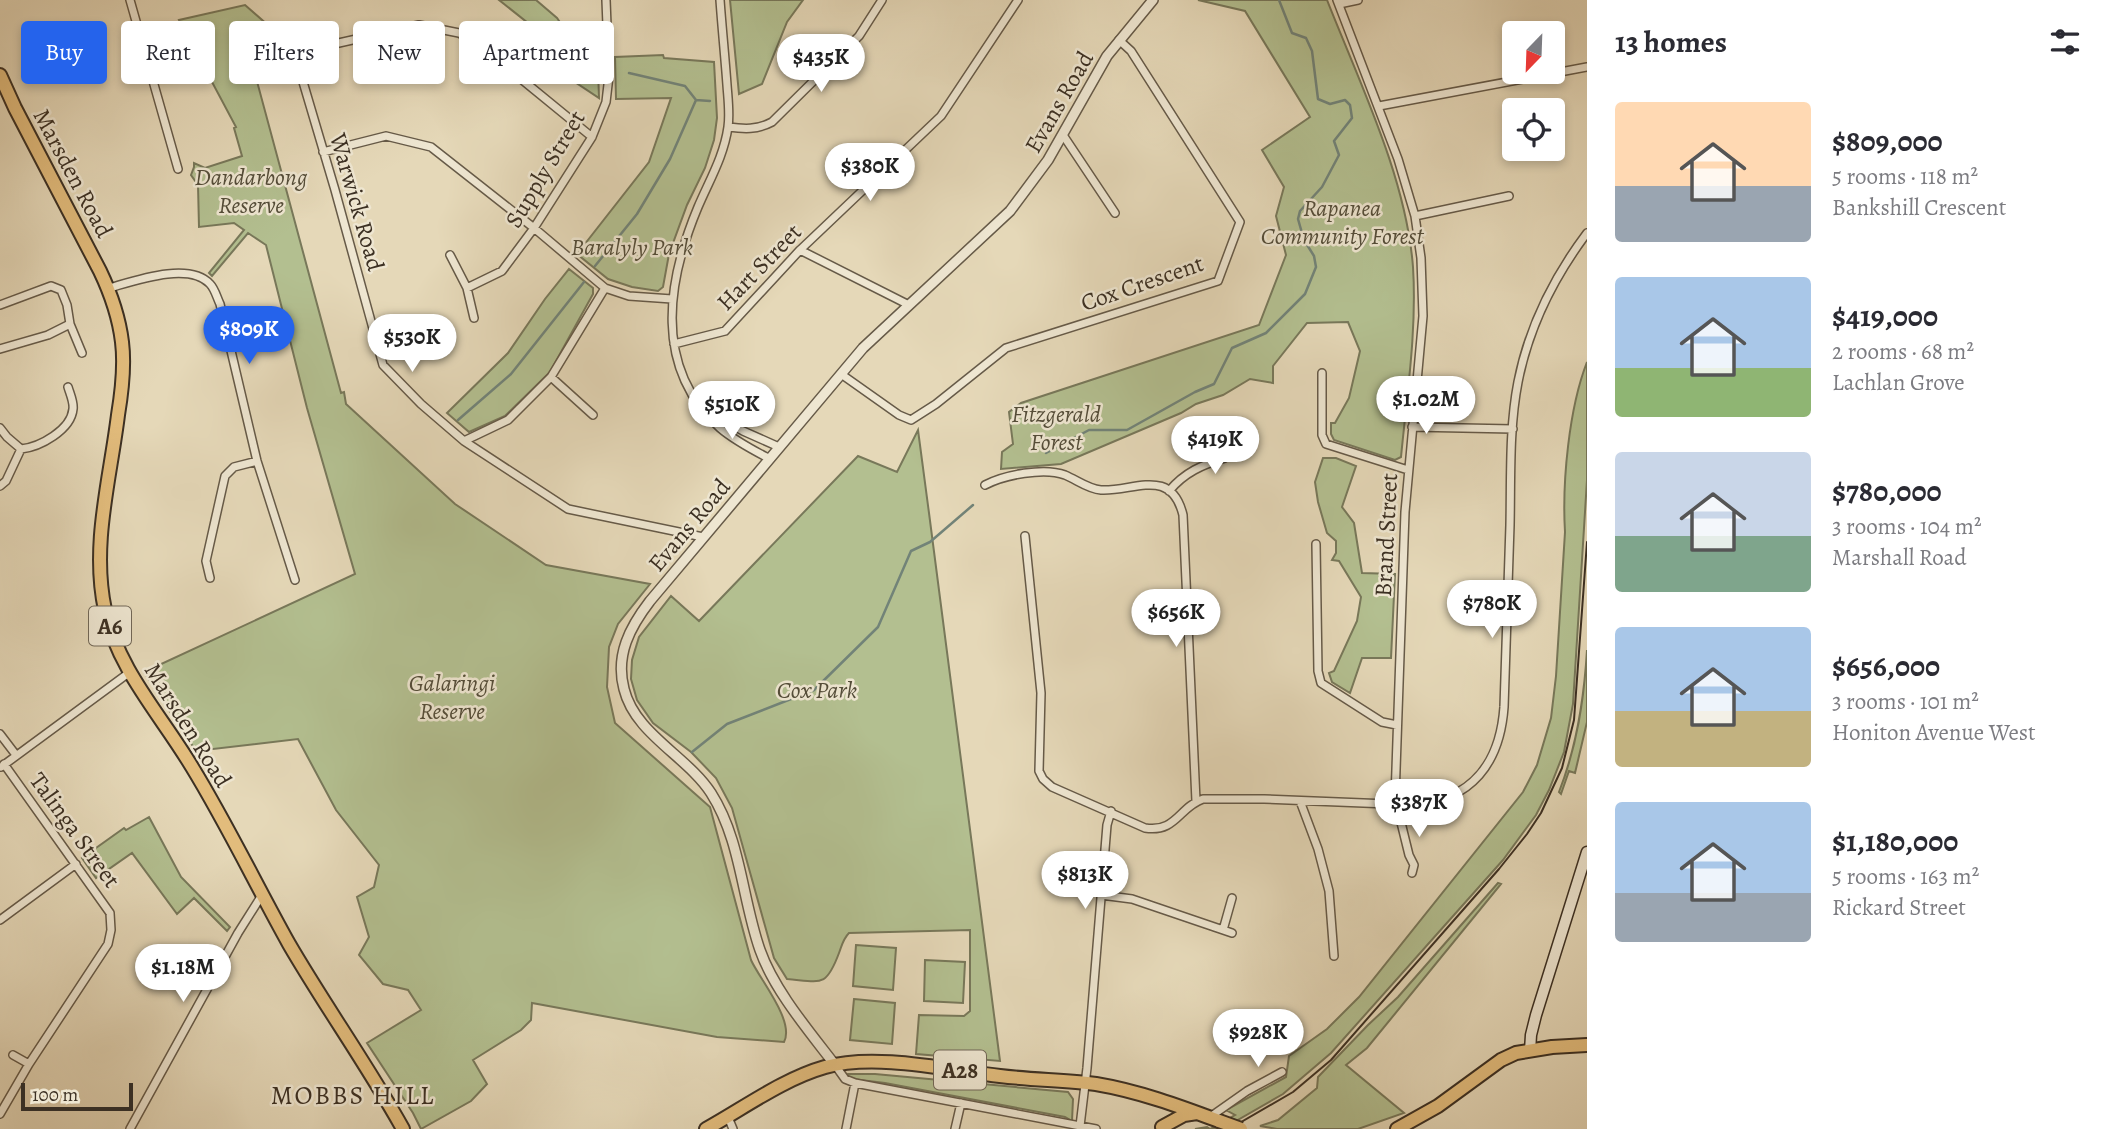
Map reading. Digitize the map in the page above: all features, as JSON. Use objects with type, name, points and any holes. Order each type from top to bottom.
[{"type":"highway","name":"Marsden Road","points":[[0,75],[108,288],[119,320],[124,366],[99,560],[106,611],[118,648],[130,672],[192,767],[298,960],[403,1129]]},
{"type":"highway","points":[[1397,1129],[1438,1106],[1493,1068],[1505,1067],[1519,1061],[1530,1052],[1587,1045]]},
{"type":"highway","name":"A28","points":[[706,1129],[731,1123],[796,1079],[835,1065],[849,1063],[888,1063],[1085,1083],[1128,1092],[1241,1129]]},
{"type":"highway","points":[[1160,1128],[1184,1115],[1209,1117]]},
{"type":"main road","points":[[1530,1052],[1536,1015],[1587,852]]},
{"type":"street","points":[[130,0],[178,169]]},
{"type":"street","name":"Supply Street","points":[[467,288],[502,271],[534,228],[592,137],[606,102],[609,76],[606,0]]},
{"type":"street","points":[[720,0],[728,127],[719,161],[698,207],[679,260],[672,299],[674,344],[684,380],[701,406],[722,430],[770,459]]},
{"type":"street","points":[[728,127],[752,129],[772,122],[859,36],[883,0]]},
{"type":"street","name":"Hart Street","points":[[674,344],[725,331],[800,250],[942,116],[1018,0]]},
{"type":"street","name":"Evans Road","points":[[835,1065],[779,988],[765,964],[730,836],[718,806],[698,776],[641,722],[628,702],[621,667],[625,643],[630,630],[650,601],[863,348],[1010,211],[1063,135],[1119,40],[1153,0]]},
{"type":"street","points":[[1338,2],[1358,0]]},
{"type":"street","name":"Brand Street","points":[[1338,2],[1398,159],[1415,216],[1421,258],[1423,316],[1408,470],[1396,804],[1414,865],[1412,873]]},
{"type":"street","name":"Warwick Road","points":[[592,137],[476,41],[459,33],[419,25],[312,49],[298,55],[298,65],[383,365],[421,404],[464,441],[568,509],[703,537]]},
{"type":"street","name":"Cox Crescent","points":[[841,374],[899,415],[911,420],[936,404],[1006,348],[1218,281],[1240,222],[1131,51],[1119,40]]},
{"type":"street","points":[[1379,106],[1587,67]]},
{"type":"street","points":[[1063,135],[1115,213]]},
{"type":"street","points":[[323,152],[386,136],[431,147],[605,288],[629,296],[672,299]]},
{"type":"street","points":[[1415,216],[1509,196]]},
{"type":"street","points":[[1025,536],[1041,693],[1039,764],[1046,784],[1145,828],[1161,829],[1171,824],[1196,801],[1219,798],[1427,804],[1462,790],[1486,768],[1500,738],[1504,707],[1513,429],[1518,382],[1537,319],[1555,280],[1587,233]]},
{"type":"street","points":[[800,250],[909,305]]},
{"type":"street","points":[[450,255],[467,288],[474,318]]},
{"type":"street","points":[[108,288],[175,273],[195,275],[210,284],[220,304],[257,461],[295,580]]},
{"type":"street","points":[[0,305],[51,286],[58,288],[67,305],[70,324],[82,354]]},
{"type":"street","points":[[464,441],[508,420],[551,377],[605,288]]},
{"type":"street","points":[[0,349],[48,335],[70,324]]},
{"type":"street","points":[[1322,373],[1322,435],[1326,444],[1408,470]]},
{"type":"street","points":[[551,377],[593,415]]},
{"type":"street","points":[[0,428],[21,449],[45,441],[70,421],[74,406],[68,387]]},
{"type":"street","points":[[701,406],[729,424],[779,447]]},
{"type":"street","points":[[1412,427],[1513,429]]},
{"type":"street","points":[[1169,491],[1194,468],[1225,458],[1227,444]]},
{"type":"street","points":[[0,486],[6,481],[21,449]]},
{"type":"street","points":[[210,578],[206,561],[225,476],[234,467],[257,461]]},
{"type":"street","points":[[985,485],[1003,477],[1050,473],[1067,476],[1098,490],[1146,485],[1162,487],[1180,504],[1183,515],[1196,801]]},
{"type":"street","points":[[1315,544],[1318,671],[1321,683],[1382,723],[1398,725]]},
{"type":"street","points":[[2,766],[130,672]]},
{"type":"street","points":[[0,734],[16,755]]},
{"type":"street","name":"Talinga Street","points":[[0,1114],[29,1064],[102,954],[110,937],[112,921],[110,913],[76,864],[2,766]]},
{"type":"street","points":[[1300,801],[1318,849],[1329,891],[1334,956]]},
{"type":"street","points":[[1080,1126],[1107,825],[1111,811]]},
{"type":"street","points":[[0,920],[76,864]]},
{"type":"street","points":[[131,1129],[238,933],[262,895]]},
{"type":"street","points":[[1101,895],[1132,899],[1232,933]]},
{"type":"street","points":[[1223,930],[1231,898]]},
{"type":"street","points":[[13,1055],[29,1064]]},
{"type":"street","points":[[835,1065],[845,1079],[855,1083],[1096,1129]]},
{"type":"street","points":[[1209,1117],[1247,1091],[1282,1072]]},
{"type":"street","points":[[846,1129],[855,1083]]},
{"type":"street","points":[[956,1129],[961,1103]]},
{"type":"green space","points":[[499,0],[536,0],[559,21],[525,21]]},
{"type":"green space","points":[[730,0],[803,0],[787,22],[762,84],[739,94]]},
{"type":"green space","name":"Rapanea Community Forest","points":[[1198,0],[1327,0],[1380,131],[1409,233],[1414,314],[1401,457],[1395,460],[1334,440],[1331,423],[1335,423],[1349,398],[1360,351],[1348,322],[1307,323],[1273,366],[1273,383],[1250,379],[1223,395],[1196,404],[1181,413],[1061,464],[1001,469],[1002,452],[1013,444],[1009,412],[1021,403],[1259,325],[1286,255],[1276,216],[1284,187],[1262,150],[1310,117],[1245,11]]},
{"type":"green space","name":"Galaringi Reserve","points":[[245,5],[263,21],[229,21],[229,84],[258,84],[346,404],[455,504],[546,565],[650,584],[618,624],[609,647],[607,687],[615,723],[710,807],[751,960],[781,1012],[786,1033],[784,1042],[717,1037],[532,1003],[531,1020],[521,1030],[473,1060],[487,1084],[471,1101],[421,1129],[367,1043],[421,1010],[408,990],[383,984],[359,955],[369,937],[357,897],[374,887],[379,865],[336,810],[298,739],[196,751],[144,672],[355,574],[307,408],[266,245],[248,233],[212,276],[209,273],[244,230],[234,223],[199,227],[198,185],[191,175],[194,163],[205,168],[242,156],[234,128],[236,127],[213,84],[215,21],[179,20]]},
{"type":"green space","name":"Baralyly Park","points":[[663,55],[664,58],[714,62],[717,118],[714,140],[705,168],[687,205],[669,254],[663,287],[658,291],[632,287],[608,279],[577,254],[649,162],[671,98],[616,99],[615,57]]},
{"type":"green space","points":[[578,84],[599,84],[599,98]]},
{"type":"green space","points":[[569,269],[593,288],[593,294],[550,372],[505,416],[469,432],[447,413],[508,353]]},
{"type":"green space","points":[[1587,362],[1587,480],[1573,704],[1564,752],[1549,790],[1536,815],[1503,860],[1331,1053],[1283,1094],[1222,1129],[1210,1129],[1235,1115],[1226,1110],[1286,1077],[1289,1056],[1327,1029],[1359,997],[1523,792],[1537,765],[1551,718],[1556,676],[1568,446],[1571,423]]},
{"type":"green space","name":"Cox Park","points":[[918,430],[1000,1061],[916,1054],[919,1015],[964,1016],[970,1011],[970,930],[849,933],[826,977],[815,981],[787,979],[774,958],[732,808],[716,778],[691,752],[653,723],[637,700],[631,679],[632,660],[639,637],[671,596],[699,621],[858,456],[897,472]]},
{"type":"green space","points":[[1323,458],[1336,458],[1356,466],[1342,507],[1354,523],[1362,573],[1395,574],[1391,658],[1362,658],[1350,693],[1332,682],[1329,673],[1334,671],[1357,621],[1361,597],[1339,561],[1332,560],[1336,553],[1336,541],[1327,533],[1315,482]]},
{"type":"green space","points":[[1587,650],[1587,722],[1575,773],[1569,771],[1561,794],[1559,792],[1579,722]]},
{"type":"green space","points":[[149,817],[181,877],[230,927],[227,931],[194,898],[177,914],[132,853],[96,878],[82,858],[124,828],[126,830]]},
{"type":"green space","points":[[1498,883],[1501,884],[1367,1048],[1346,1065],[1404,1113],[1358,1129],[1277,1129],[1260,1126],[1278,1120],[1317,1088],[1318,1077],[1398,997]]},
{"type":"green space","points":[[856,945],[896,948],[893,990],[853,986]]},
{"type":"green space","points":[[925,960],[965,962],[963,1003],[924,1001]]},
{"type":"green space","points":[[854,999],[895,1003],[892,1044],[850,1040]]},
{"type":"green space","points":[[848,1074],[875,1074],[1068,1092],[1073,1099],[1072,1121],[1065,1117],[852,1079]]},
{"type":"waterway","points":[[1046,453],[1089,430],[1127,430],[1214,384],[1232,348],[1266,333],[1305,294],[1316,267],[1314,256],[1304,240],[1298,219],[1300,211],[1322,187],[1339,155],[1334,141],[1352,118],[1350,105],[1345,100],[1330,104],[1318,99],[1312,51],[1306,38],[1292,33],[1279,0]]},
{"type":"waterway","points":[[629,73],[685,86],[696,100]]},
{"type":"waterway","points":[[595,266],[637,214],[670,159],[696,100],[710,101]]},
{"type":"waterway","points":[[458,420],[511,374],[584,282]]},
{"type":"waterway","points":[[692,752],[727,724],[814,690],[878,627],[911,551],[930,542],[973,505]]},
{"type":"tram line","points":[[1229,1129],[1293,1092],[1331,1060],[1499,869],[1541,813],[1562,768],[1574,720],[1587,542]]},
{"type":"district","name":"MOBBS HILL","points":[[353,1095]]},
{"type":"park label","name":"Dandarbong Reserve","points":[[251,191]]},
{"type":"park label","name":"Fitzgerald Forest","points":[[1056,428]]}]
